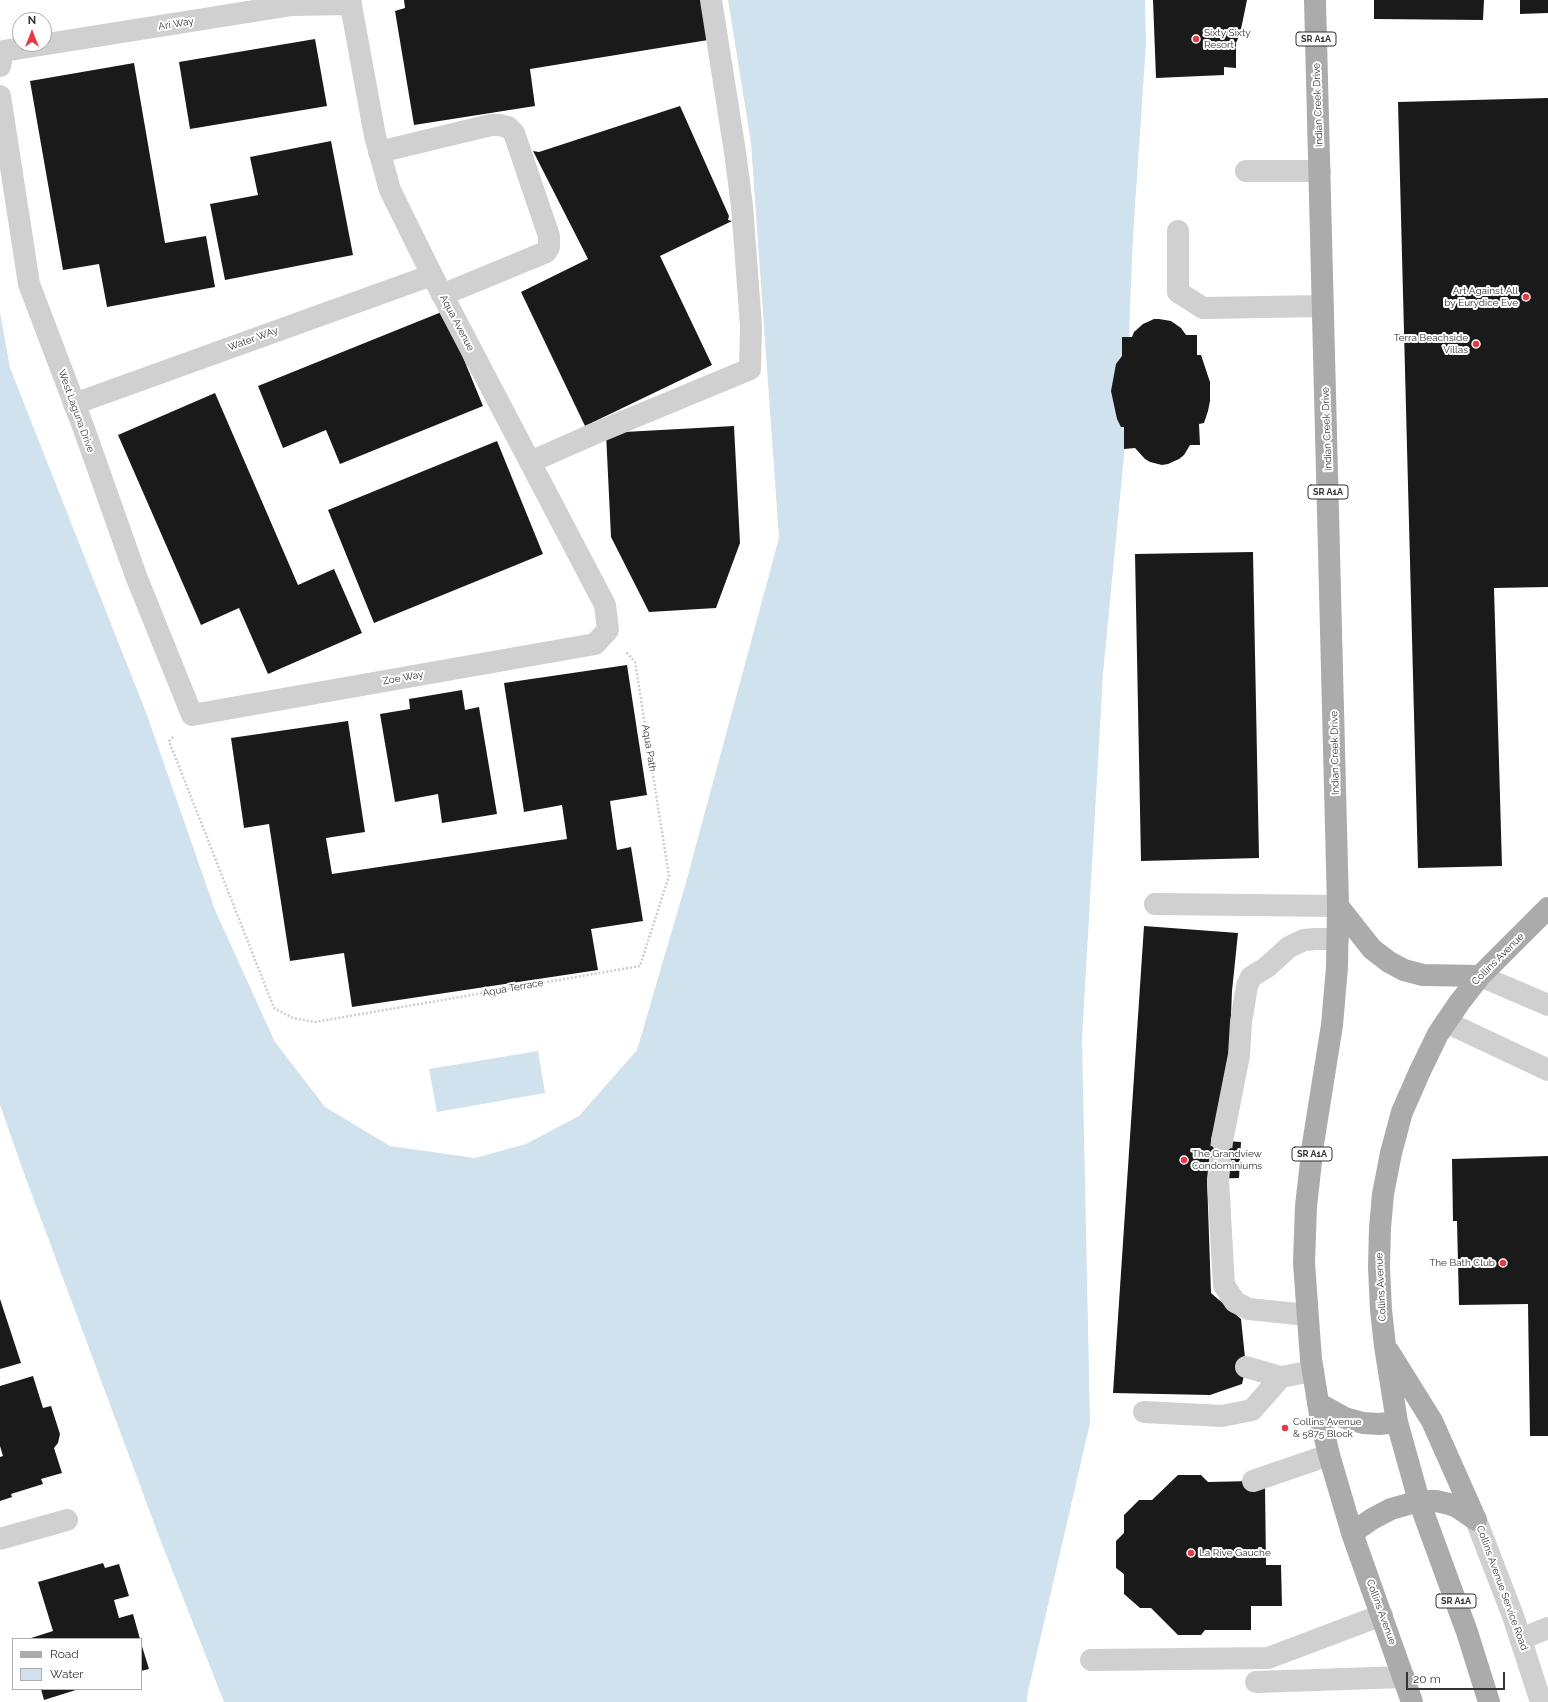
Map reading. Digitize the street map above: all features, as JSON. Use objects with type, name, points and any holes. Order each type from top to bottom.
[{"type":"main road","name":"Indian Creek Drive","points":[[1315,0],[1338,906]]},
{"type":"main road","name":"Collins Avenue","points":[[1338,906],[1338,939],[1332,1025],[1306,1206],[1304,1263],[1307,1315],[1318,1404],[1329,1455],[1352,1533],[1412,1702]]},
{"type":"main road","points":[[1338,906],[1372,949],[1389,962],[1404,970],[1423,974],[1480,976]]},
{"type":"main road","name":"Collins Avenue","points":[[1489,1702],[1467,1632],[1419,1501],[1408,1466],[1397,1422],[1385,1346],[1379,1268],[1380,1228],[1383,1194],[1391,1153],[1402,1112],[1420,1071],[1446,1022],[1480,976],[1548,908]]},
{"type":"main road","points":[[1385,1346],[1432,1421],[1476,1520]]},
{"type":"main road","points":[[1318,1404],[1345,1418],[1363,1423],[1379,1424],[1397,1422]]},
{"type":"main road","points":[[1352,1533],[1372,1519],[1391,1509],[1419,1501],[1436,1501],[1449,1504],[1457,1507],[1476,1520]]},
{"type":"street","points":[[530,462],[750,369],[751,326],[742,206],[736,152],[711,0]]},
{"type":"street","name":"Ari Way","points":[[1,58],[292,5],[350,2]]},
{"type":"street","name":"Aqua Avenue","points":[[350,2],[379,152],[390,190],[432,275],[605,605],[608,630]]},
{"type":"street","name":"West Laguna Drive","points":[[0,96],[29,284],[136,576],[192,715]]},
{"type":"street","points":[[379,152],[491,126],[499,125],[508,127],[514,133],[549,236],[549,247],[546,252],[442,294]]},
{"type":"street","points":[[1246,171],[1320,171]]},
{"type":"street","points":[[1178,231],[1178,292],[1203,308],[1323,306]]},
{"type":"street","name":"Water WAy","points":[[74,404],[432,275]]},
{"type":"street","name":"Zoe Way","points":[[192,715],[595,644],[608,630]]},
{"type":"street","points":[[1154,904],[1338,906]]},
{"type":"street","points":[[1222,1141],[1239,1056],[1241,1022],[1247,986],[1251,977],[1267,967],[1289,947],[1304,940],[1338,939]]},
{"type":"street","points":[[1480,976],[1548,1005]]},
{"type":"street","points":[[1446,1022],[1548,1070]]},
{"type":"street","points":[[1218,1180],[1224,1284],[1235,1302],[1249,1309],[1307,1315]]},
{"type":"street","points":[[1246,1367],[1281,1377],[1313,1371]]},
{"type":"street","points":[[1144,1412],[1222,1416],[1252,1410],[1281,1377]]},
{"type":"street","points":[[1253,1481],[1329,1455]]},
{"type":"street","points":[[0,1539],[67,1520]]},
{"type":"street","name":"Collins Avenue Service Road","points":[[1476,1520],[1521,1639],[1541,1702]]},
{"type":"street","points":[[1091,1660],[1268,1658],[1382,1616]]},
{"type":"street","points":[[1521,1639],[1548,1628]]},
{"type":"street","points":[[1256,1682],[1404,1677]]},
{"type":"path","name":"Aqua Path","points":[[608,630],[635,662],[669,876]]},
{"type":"path","name":"Aqua Terrace","points":[[192,715],[169,741],[274,1008],[293,1018],[315,1022],[640,966],[669,876]]},
{"type":"water","points":[[728,0],[1145,0],[1146,44],[1133,235],[1124,456],[1103,673],[1082,1039],[1090,1423],[1027,1696],[1027,1702],[224,1702],[160,1539],[0,1105],[0,312],[10,368],[147,715],[215,910],[275,1042],[325,1107],[390,1146],[475,1158],[526,1144],[579,1116],[637,1050],[685,886],[779,538],[751,143]]},
{"type":"water","points":[[538,1051],[545,1093],[437,1112],[429,1069]]},
{"type":"building","points":[[404,0],[701,0],[708,40],[530,69],[535,106],[414,125],[395,11],[405,8]]},
{"type":"building","name":"Sixty Sixty Resort","points":[[1153,0],[1247,0],[1240,34],[1236,43],[1236,68],[1224,67],[1224,75],[1156,78]]},
{"type":"building","points":[[1374,0],[1484,0],[1483,20],[1374,19]]},
{"type":"building","points":[[1520,0],[1548,0],[1548,13],[1520,14]]},
{"type":"building","points":[[315,39],[327,106],[190,129],[179,62]]},
{"type":"building","points":[[134,63],[165,243],[206,236],[215,287],[107,307],[99,264],[63,270],[30,81]]},
{"type":"building","name":"Terra Beachside Villas","points":[[1548,98],[1548,587],[1494,588],[1502,866],[1418,868],[1398,102]]},
{"type":"building","points":[[680,106],[729,216],[728,220],[732,221],[660,256],[712,365],[585,426],[521,292],[588,259],[533,151],[539,152]]},
{"type":"building","points":[[331,141],[353,255],[225,280],[210,204],[258,195],[250,157]]},
{"type":"building","points":[[444,311],[483,406],[340,464],[326,430],[283,448],[258,386]]},
{"type":"building","points":[[1154,319],[1171,321],[1181,328],[1186,335],[1197,335],[1197,355],[1201,355],[1210,382],[1210,401],[1208,411],[1204,423],[1199,424],[1200,445],[1190,445],[1184,455],[1179,459],[1162,465],[1145,459],[1135,448],[1124,449],[1124,427],[1121,427],[1117,419],[1111,391],[1116,364],[1122,356],[1122,337],[1132,337],[1134,332],[1143,324]]},
{"type":"building","points":[[215,393],[298,585],[334,569],[362,633],[268,674],[239,608],[201,625],[118,435]]},
{"type":"building","points":[[734,426],[740,543],[716,608],[649,612],[611,537],[606,433]]},
{"type":"building","points":[[497,441],[543,554],[374,623],[328,510]]},
{"type":"building","points":[[1253,552],[1259,858],[1141,861],[1135,554]]},
{"type":"building","points":[[627,665],[647,795],[610,801],[617,850],[631,847],[643,921],[591,929],[598,970],[352,1007],[344,953],[290,961],[269,824],[244,828],[231,738],[348,721],[365,832],[326,838],[332,874],[567,839],[562,805],[524,812],[504,683]]},
{"type":"building","points":[[462,690],[465,710],[479,707],[497,814],[442,823],[438,794],[395,802],[380,714],[410,709],[409,699]]},
{"type":"building","name":"The Grandview Condominiums","points":[[1144,926],[1238,933],[1232,991],[1229,1064],[1211,1140],[1241,1142],[1239,1178],[1207,1179],[1211,1293],[1241,1319],[1246,1367],[1242,1384],[1210,1395],[1113,1393]]},
{"type":"building","name":"The Bath Club","points":[[1548,1156],[1548,1436],[1530,1436],[1528,1304],[1459,1305],[1457,1221],[1453,1221],[1452,1159]]},
{"type":"building","points":[[0,1299],[21,1363],[0,1369]]},
{"type":"building","points":[[33,1376],[43,1408],[51,1406],[60,1434],[58,1443],[54,1448],[62,1473],[41,1479],[43,1484],[11,1494],[12,1497],[0,1501],[0,1457],[3,1456],[0,1446],[0,1386]]},
{"type":"building","name":"La Rive Gauche","points":[[1178,1475],[1201,1475],[1208,1482],[1253,1481],[1265,1487],[1266,1565],[1281,1565],[1282,1606],[1251,1606],[1251,1630],[1205,1630],[1201,1635],[1178,1635],[1151,1608],[1140,1608],[1124,1594],[1124,1574],[1116,1568],[1116,1541],[1124,1533],[1124,1515],[1139,1500],[1152,1500]]},
{"type":"building","points":[[103,1563],[105,1568],[119,1564],[129,1596],[114,1600],[119,1618],[133,1614],[140,1638],[31,1638],[53,1631],[38,1582]]},
{"type":"building","points":[[142,1646],[149,1669],[142,1671]]},
{"type":"building","points":[[41,1690],[76,1690],[44,1700]]},
{"type":"tunnel","points":[[1218,1180],[1222,1141]]},
{"type":"place","name":"Sixty Sixty Resort","points":[[1196,39]]},
{"type":"place","name":"Art Against All by Eurydice Eve","points":[[1526,297]]},
{"type":"place","name":"Terra Beachside Villas","points":[[1476,344]]},
{"type":"place","name":"The Grandview Condominiums","points":[[1184,1160]]},
{"type":"place","name":"The Bath Club","points":[[1503,1263]]},
{"type":"place","name":"Collins Avenue & 5875 Block","points":[[1285,1428]]},
{"type":"place","name":"La Rive Gauche","points":[[1191,1553]]}]
